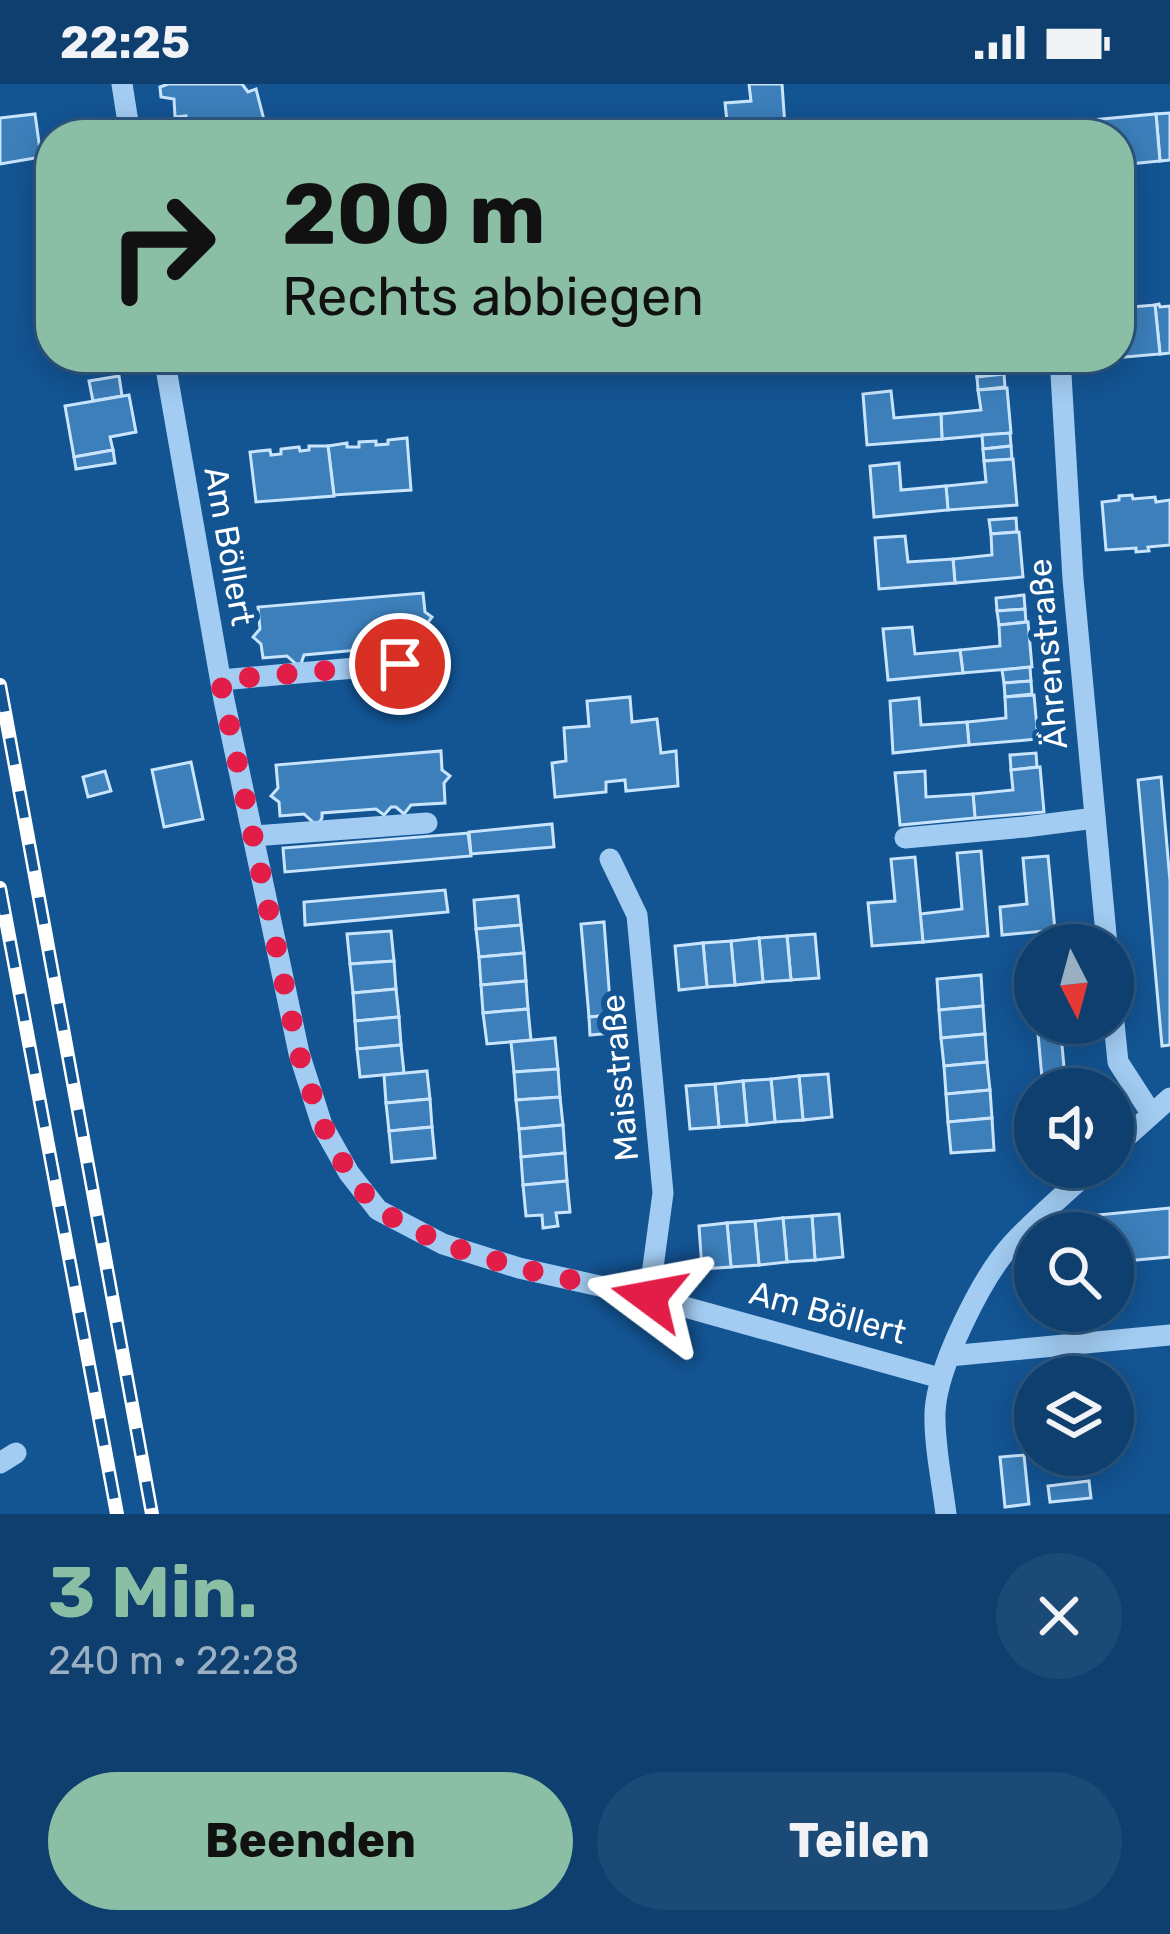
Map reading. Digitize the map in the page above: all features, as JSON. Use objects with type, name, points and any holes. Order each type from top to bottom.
[{"type":"street","points":[[122,84],[128,120]]},
{"type":"street","name":"Am Böllert","points":[[167,372],[220,680],[299,1054],[322,1124],[349,1174],[378,1210],[443,1244],[519,1268],[945,1367]]},
{"type":"street","name":"Ährenstraße","points":[[1061,372],[1073,579],[1105,924]]},
{"type":"street","points":[[220,680],[400,664]]},
{"type":"street","points":[[904,838],[1095,818]]},
{"type":"street","points":[[253,836],[427,823]]},
{"type":"street","name":"Maisstraße","points":[[610,860],[638,915],[663,1193],[649,1297]]},
{"type":"street","points":[[1116,1044],[1118,1062],[1151,1113]]},
{"type":"street","points":[[1134,1129],[1170,1097]]},
{"type":"street","points":[[946,1514],[935,1413],[945,1367],[981,1291],[1010,1246],[1072,1188]]},
{"type":"street","points":[[945,1367],[1170,1335]]},
{"type":"building","points":[[242,84],[248,92],[256,89],[264,120],[175,117],[174,99],[161,97],[160,87]]},
{"type":"building","points":[[749,84],[782,84],[785,120],[727,120],[725,103],[751,101]]},
{"type":"building","points":[[1170,113],[1170,160],[1160,161],[1156,114]]},
{"type":"building","points":[[35,114],[36,158],[0,164],[0,118]]},
{"type":"building","points":[[1156,114],[1160,161],[1134,164],[1134,120],[1091,120]]},
{"type":"building","points":[[1155,305],[1170,306],[1170,353],[1160,354]]},
{"type":"building","points":[[1155,305],[1160,354],[1134,356],[1134,307]]},
{"type":"building","points":[[977,372],[1004,372],[1004,374],[977,377]]},
{"type":"building","points":[[1004,374],[1005,387],[978,390],[977,377]]},
{"type":"building","points":[[119,376],[122,396],[93,401],[89,381]]},
{"type":"building","points":[[1007,388],[1011,433],[942,439],[941,414],[981,410],[978,390]]},
{"type":"building","points":[[891,391],[894,418],[941,414],[942,439],[867,445],[863,394]]},
{"type":"building","points":[[129,395],[136,432],[110,437],[113,450],[74,457],[65,406]]},
{"type":"building","points":[[1010,433],[1011,446],[983,449],[982,435]]},
{"type":"building","points":[[407,438],[411,490],[334,495],[328,446],[347,443],[347,447],[359,447],[359,442],[388,444],[388,440]]},
{"type":"building","points":[[328,446],[334,496],[256,502],[250,452],[281,454],[281,449],[299,447],[300,451]]},
{"type":"building","points":[[1011,446],[1012,459],[984,461],[983,449]]},
{"type":"building","points":[[113,450],[115,463],[76,469],[74,457]]},
{"type":"building","points":[[1013,459],[1017,505],[948,510],[946,486],[986,482],[984,461]]},
{"type":"building","points":[[899,463],[901,490],[946,486],[948,510],[874,517],[870,466]]},
{"type":"building","points":[[1132,495],[1133,499],[1170,500],[1170,545],[1148,547],[1149,551],[1106,550],[1102,502]]},
{"type":"building","points":[[1016,518],[1017,532],[991,534],[989,520]]},
{"type":"building","points":[[1019,532],[1023,577],[955,583],[953,559],[992,555],[991,534]]},
{"type":"building","points":[[905,536],[908,562],[953,559],[955,583],[879,589],[875,538]]},
{"type":"building","points":[[423,593],[425,612],[432,617],[426,625],[428,644],[393,647],[387,655],[378,648],[366,657],[358,650],[304,655],[301,664],[296,664],[287,656],[263,658],[261,644],[253,637],[260,629],[258,607]]},
{"type":"building","points":[[1024,595],[1025,609],[997,611],[996,598]]},
{"type":"building","points":[[1025,609],[1026,622],[999,625],[997,611]]},
{"type":"building","points":[[1028,622],[1032,667],[963,673],[960,650],[1000,646],[999,625]]},
{"type":"building","points":[[912,627],[915,654],[960,650],[963,673],[888,680],[883,629]]},
{"type":"building","points":[[1030,667],[1031,681],[1004,683],[1002,670]]},
{"type":"building","points":[[1031,681],[1032,694],[1005,697],[1004,683]]},
{"type":"building","points":[[1034,695],[1038,739],[969,745],[967,722],[1006,718],[1005,697]]},
{"type":"building","points":[[630,697],[632,722],[657,719],[661,753],[676,751],[678,786],[626,791],[625,780],[606,782],[606,792],[555,797],[552,763],[566,761],[564,728],[589,726],[587,701]]},
{"type":"building","points":[[919,698],[921,725],[967,722],[969,745],[893,753],[890,701]]},
{"type":"building","points":[[441,751],[442,770],[450,776],[444,783],[445,803],[411,805],[404,814],[396,807],[384,815],[376,809],[322,813],[319,823],[314,823],[304,814],[280,816],[279,802],[271,796],[278,788],[276,765]]},
{"type":"building","points":[[1036,753],[1037,767],[1011,770],[1010,755]]},
{"type":"building","points":[[191,762],[203,819],[164,827],[152,770]]},
{"type":"building","points":[[1040,767],[1044,812],[975,818],[973,794],[1013,790],[1011,770]]},
{"type":"building","points":[[105,771],[111,791],[88,797],[83,777]]},
{"type":"building","points":[[925,771],[926,797],[973,794],[975,818],[900,825],[895,773]]},
{"type":"building","points":[[1161,777],[1170,881],[1170,1045],[1162,1046],[1138,780]]},
{"type":"building","points":[[552,824],[554,847],[471,854],[469,832]]},
{"type":"building","points":[[468,833],[471,856],[285,872],[283,848]]},
{"type":"building","points":[[981,851],[988,936],[923,942],[920,914],[962,909],[957,853]]},
{"type":"building","points":[[1048,856],[1054,924],[1014,924],[1014,934],[1002,935],[1000,907],[1027,904],[1023,858]]},
{"type":"building","points":[[915,857],[923,942],[872,946],[868,903],[895,901],[891,859]]},
{"type":"building","points":[[445,890],[448,912],[305,925],[304,902]]},
{"type":"building","points":[[518,896],[521,925],[476,929],[474,900]]},
{"type":"building","points":[[604,922],[611,1015],[589,1017],[581,924]]},
{"type":"building","points":[[521,925],[524,953],[479,957],[476,929]]},
{"type":"building","points":[[391,931],[394,961],[350,964],[347,934]]},
{"type":"building","points":[[815,934],[819,978],[791,980],[787,936]]},
{"type":"building","points":[[787,936],[791,980],[763,982],[759,938]]},
{"type":"building","points":[[759,938],[763,982],[735,985],[731,941]]},
{"type":"building","points":[[731,941],[735,985],[707,987],[703,943]]},
{"type":"building","points":[[703,943],[707,987],[679,990],[675,946]]},
{"type":"building","points":[[524,953],[526,981],[481,985],[479,957]]},
{"type":"building","points":[[394,961],[396,989],[353,993],[350,964]]},
{"type":"building","points":[[981,975],[983,1006],[939,1010],[937,979]]},
{"type":"building","points":[[526,981],[528,1009],[483,1013],[481,985]]},
{"type":"building","points":[[396,989],[399,1017],[355,1021],[353,993]]},
{"type":"building","points":[[983,1006],[985,1034],[941,1038],[939,1010]]},
{"type":"building","points":[[528,1009],[531,1040],[487,1044],[483,1013]]},
{"type":"building","points":[[611,1015],[613,1033],[590,1035],[589,1017]]},
{"type":"building","points":[[399,1017],[401,1045],[357,1049],[355,1021]]},
{"type":"building","points":[[985,1034],[987,1062],[944,1066],[941,1038]]},
{"type":"building","points":[[555,1038],[558,1069],[514,1072],[511,1042]]},
{"type":"building","points":[[1039,1044],[1062,1044],[1064,1068],[1041,1068]]},
{"type":"building","points":[[401,1045],[404,1073],[360,1077],[357,1049]]},
{"type":"building","points":[[987,1062],[990,1090],[946,1094],[944,1066]]},
{"type":"building","points":[[558,1069],[560,1097],[516,1100],[514,1072]]},
{"type":"building","points":[[427,1071],[430,1099],[386,1103],[384,1075]]},
{"type":"building","points":[[828,1074],[832,1117],[803,1120],[799,1076]]},
{"type":"building","points":[[799,1076],[803,1120],[775,1122],[771,1079]]},
{"type":"building","points":[[771,1079],[775,1122],[747,1125],[743,1081]]},
{"type":"building","points":[[743,1081],[747,1125],[719,1127],[715,1084]]},
{"type":"building","points":[[715,1084],[719,1127],[690,1129],[686,1086]]},
{"type":"building","points":[[990,1090],[992,1118],[948,1122],[946,1094]]},
{"type":"building","points":[[560,1097],[563,1125],[519,1129],[516,1100]]},
{"type":"building","points":[[430,1099],[432,1127],[389,1131],[386,1103]]},
{"type":"building","points":[[992,1118],[994,1150],[951,1153],[948,1122]]},
{"type":"building","points":[[563,1125],[565,1153],[521,1157],[519,1129]]},
{"type":"building","points":[[432,1127],[435,1158],[392,1162],[389,1131]]},
{"type":"building","points":[[565,1153],[567,1181],[523,1185],[521,1157]]},
{"type":"building","points":[[567,1181],[570,1212],[556,1213],[558,1226],[543,1228],[542,1215],[526,1216],[523,1185]]},
{"type":"building","points":[[1170,1208],[1170,1257],[1134,1260],[1134,1212],[1128,1212]]},
{"type":"building","points":[[839,1214],[843,1257],[815,1260],[812,1216]]},
{"type":"building","points":[[812,1216],[815,1260],[787,1262],[783,1218]]},
{"type":"building","points":[[783,1218],[787,1262],[759,1265],[755,1221]]},
{"type":"building","points":[[755,1221],[759,1265],[731,1267],[727,1223]]},
{"type":"building","points":[[727,1223],[731,1267],[702,1269],[699,1226]]},
{"type":"building","points":[[1014,1456],[1014,1476],[1026,1476],[1029,1504],[1005,1507],[1000,1457]]},
{"type":"building","points":[[1089,1481],[1091,1498],[1050,1502],[1048,1486]]},
{"type":"railway","points":[[0,685],[152,1514]]},
{"type":"railway","points":[[0,888],[117,1514]]},
{"type":"route","points":[[400,664],[220,680],[299,1054],[322,1124],[349,1174],[378,1210],[443,1244],[519,1268],[649,1297]]}]
